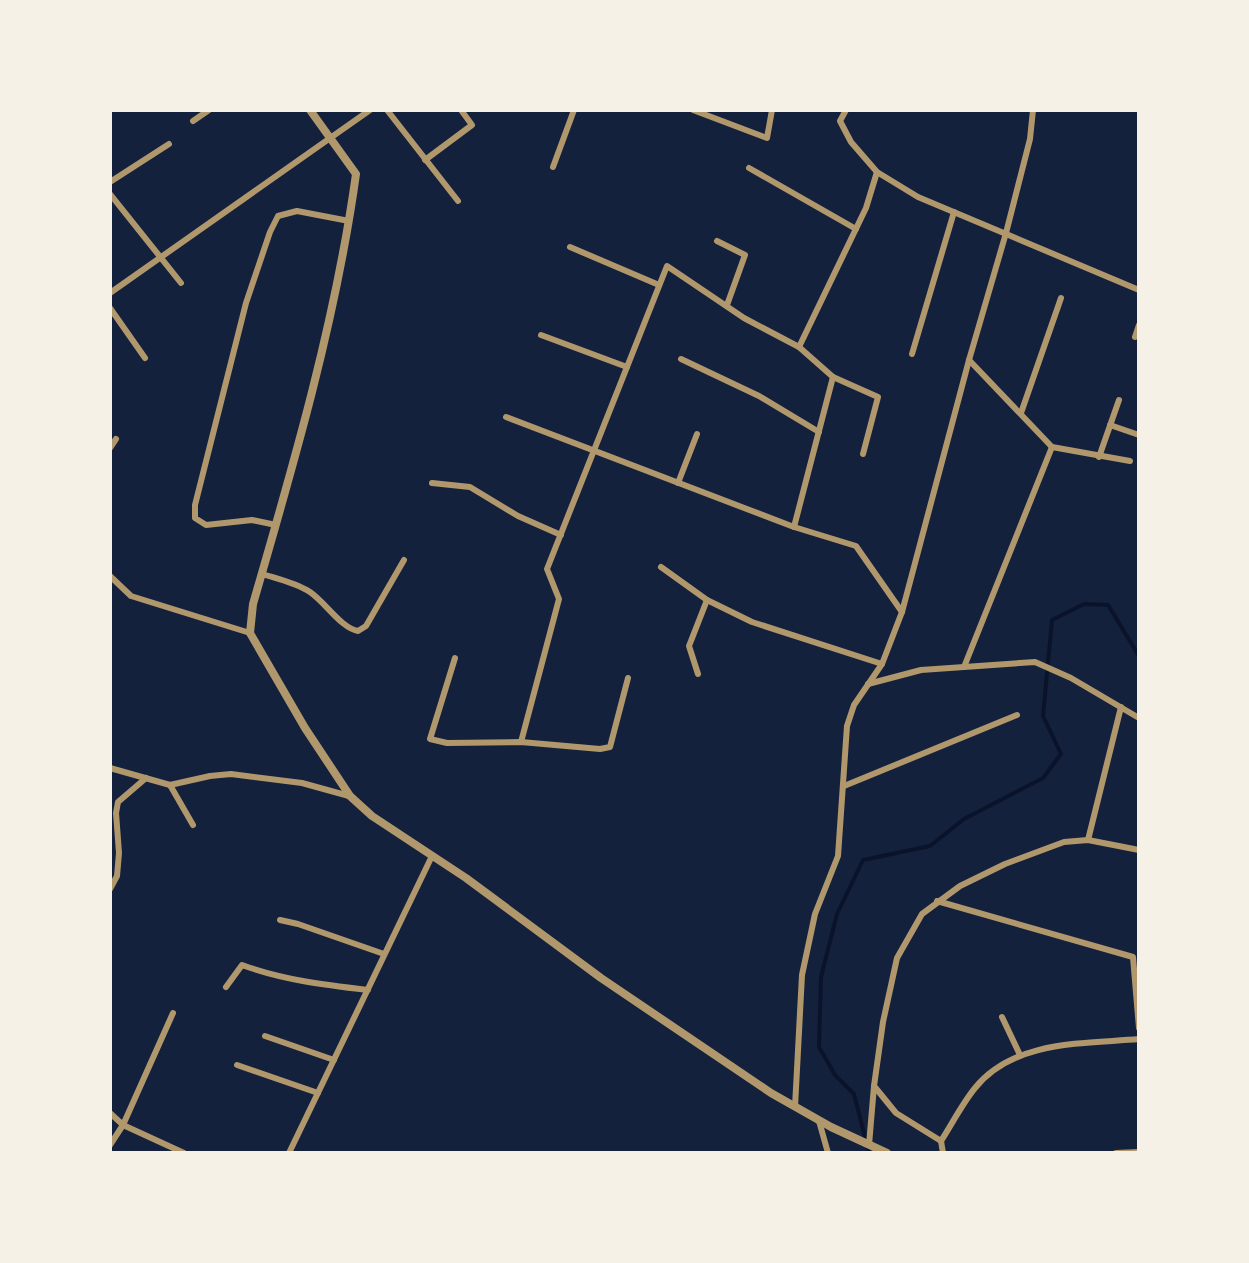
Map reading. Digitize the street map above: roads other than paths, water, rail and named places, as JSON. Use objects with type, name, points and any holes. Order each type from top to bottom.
[{"type":"street","points":[[193,121],[209,110]]},
{"type":"street","points":[[310,110],[356,174],[317,371],[253,604],[250,633],[305,728],[350,796],[372,816],[466,878],[601,978],[795,1107],[887,1153]]},
{"type":"street","points":[[110,293],[370,110]]},
{"type":"street","points":[[387,110],[458,201]]},
{"type":"street","points":[[425,160],[472,125],[461,110]]},
{"type":"street","points":[[553,167],[574,110]]},
{"type":"street","points":[[693,110],[767,138],[772,110]]},
{"type":"street","points":[[846,110],[840,121],[851,142],[877,172],[918,197],[1139,290]]},
{"type":"street","points":[[795,1107],[802,975],[815,914],[838,856],[847,726],[854,705],[882,664],[902,612],[1006,233],[1030,139],[1033,110]]},
{"type":"street","points":[[110,182],[169,144]]},
{"type":"street","points":[[749,168],[856,229]]},
{"type":"street","points":[[799,347],[866,208],[877,172]]},
{"type":"street","points":[[110,194],[181,283]]},
{"type":"street","points":[[276,525],[252,520],[206,525],[195,518],[195,505],[246,303],[278,216],[297,211],[349,221]]},
{"type":"street","points":[[912,354],[954,212]]},
{"type":"street","points":[[717,241],[745,255],[727,305]]},
{"type":"street","points":[[570,247],[659,285]]},
{"type":"street","points":[[521,742],[559,599],[547,569],[667,266],[744,318],[799,347],[833,377],[878,397],[863,454]]},
{"type":"street","points":[[1021,413],[1061,298]]},
{"type":"street","points":[[110,308],[145,358]]},
{"type":"street","points":[[1135,337],[1139,325]]},
{"type":"street","points":[[541,335],[627,367]]},
{"type":"street","points":[[681,359],[759,396],[819,432]]},
{"type":"street","points":[[969,360],[1052,447],[1130,461]]},
{"type":"street","points":[[794,527],[833,377]]},
{"type":"street","points":[[1099,457],[1119,400]]},
{"type":"street","points":[[506,417],[794,527],[856,546],[902,612]]},
{"type":"street","points":[[1110,425],[1139,435]]},
{"type":"street","points":[[678,483],[697,434]]},
{"type":"street","points":[[110,448],[116,439]]},
{"type":"street","points":[[964,667],[1052,447]]},
{"type":"street","points":[[432,483],[470,487],[518,516],[561,535]]},
{"type":"street","points":[[262,574],[306,590],[322,601],[349,630],[358,631],[366,626],[404,560]]},
{"type":"street","points":[[661,567],[707,600],[752,622],[882,664]]},
{"type":"street","points":[[110,576],[131,596],[250,633]]},
{"type":"street","points":[[698,674],[689,646],[707,600]]},
{"type":"street","points":[[455,658],[430,739],[447,743],[521,742],[600,749],[610,747],[628,678]]},
{"type":"street","points":[[868,684],[921,670],[1035,662],[1071,678],[1139,718]]},
{"type":"street","points":[[1088,840],[1121,707]]},
{"type":"street","points":[[844,786],[1017,715]]},
{"type":"street","points":[[110,768],[170,785],[231,774],[302,783],[350,796]]},
{"type":"street","points":[[110,889],[117,876],[118,802],[146,778]]},
{"type":"street","points":[[170,785],[193,825]]},
{"type":"street","points":[[868,1145],[883,1022],[897,958],[922,914],[960,886],[1005,864],[1064,842],[1088,840],[1139,850]]},
{"type":"street","points":[[289,1153],[432,856]]},
{"type":"street","points":[[937,901],[1133,957],[1137,974],[1139,1028]]},
{"type":"street","points":[[280,920],[384,954]]},
{"type":"street","points":[[226,987],[242,965],[292,980],[368,990]]},
{"type":"street","points":[[110,1145],[123,1125],[173,1013]]},
{"type":"street","points":[[1002,1017],[1020,1055]]},
{"type":"street","points":[[265,1036],[334,1060]]},
{"type":"street","points":[[943,1153],[941,1141],[975,1087],[1000,1065],[1020,1055],[1065,1045],[1139,1039]]},
{"type":"street","points":[[237,1065],[318,1093]]},
{"type":"street","points":[[874,1086],[896,1113],[941,1141]]},
{"type":"street","points":[[110,1113],[123,1125],[184,1153]]},
{"type":"street","points":[[819,1121],[828,1153]]},
{"type":"street","points":[[1116,1153],[1139,1152]]},
{"type":"waterway","points":[[869,1153],[854,1094],[835,1075],[819,1047],[821,977],[837,914],[863,860],[930,846],[964,819],[1043,778],[1061,754],[1043,716],[1052,620],[1084,604],[1108,605],[1139,656]]}]
